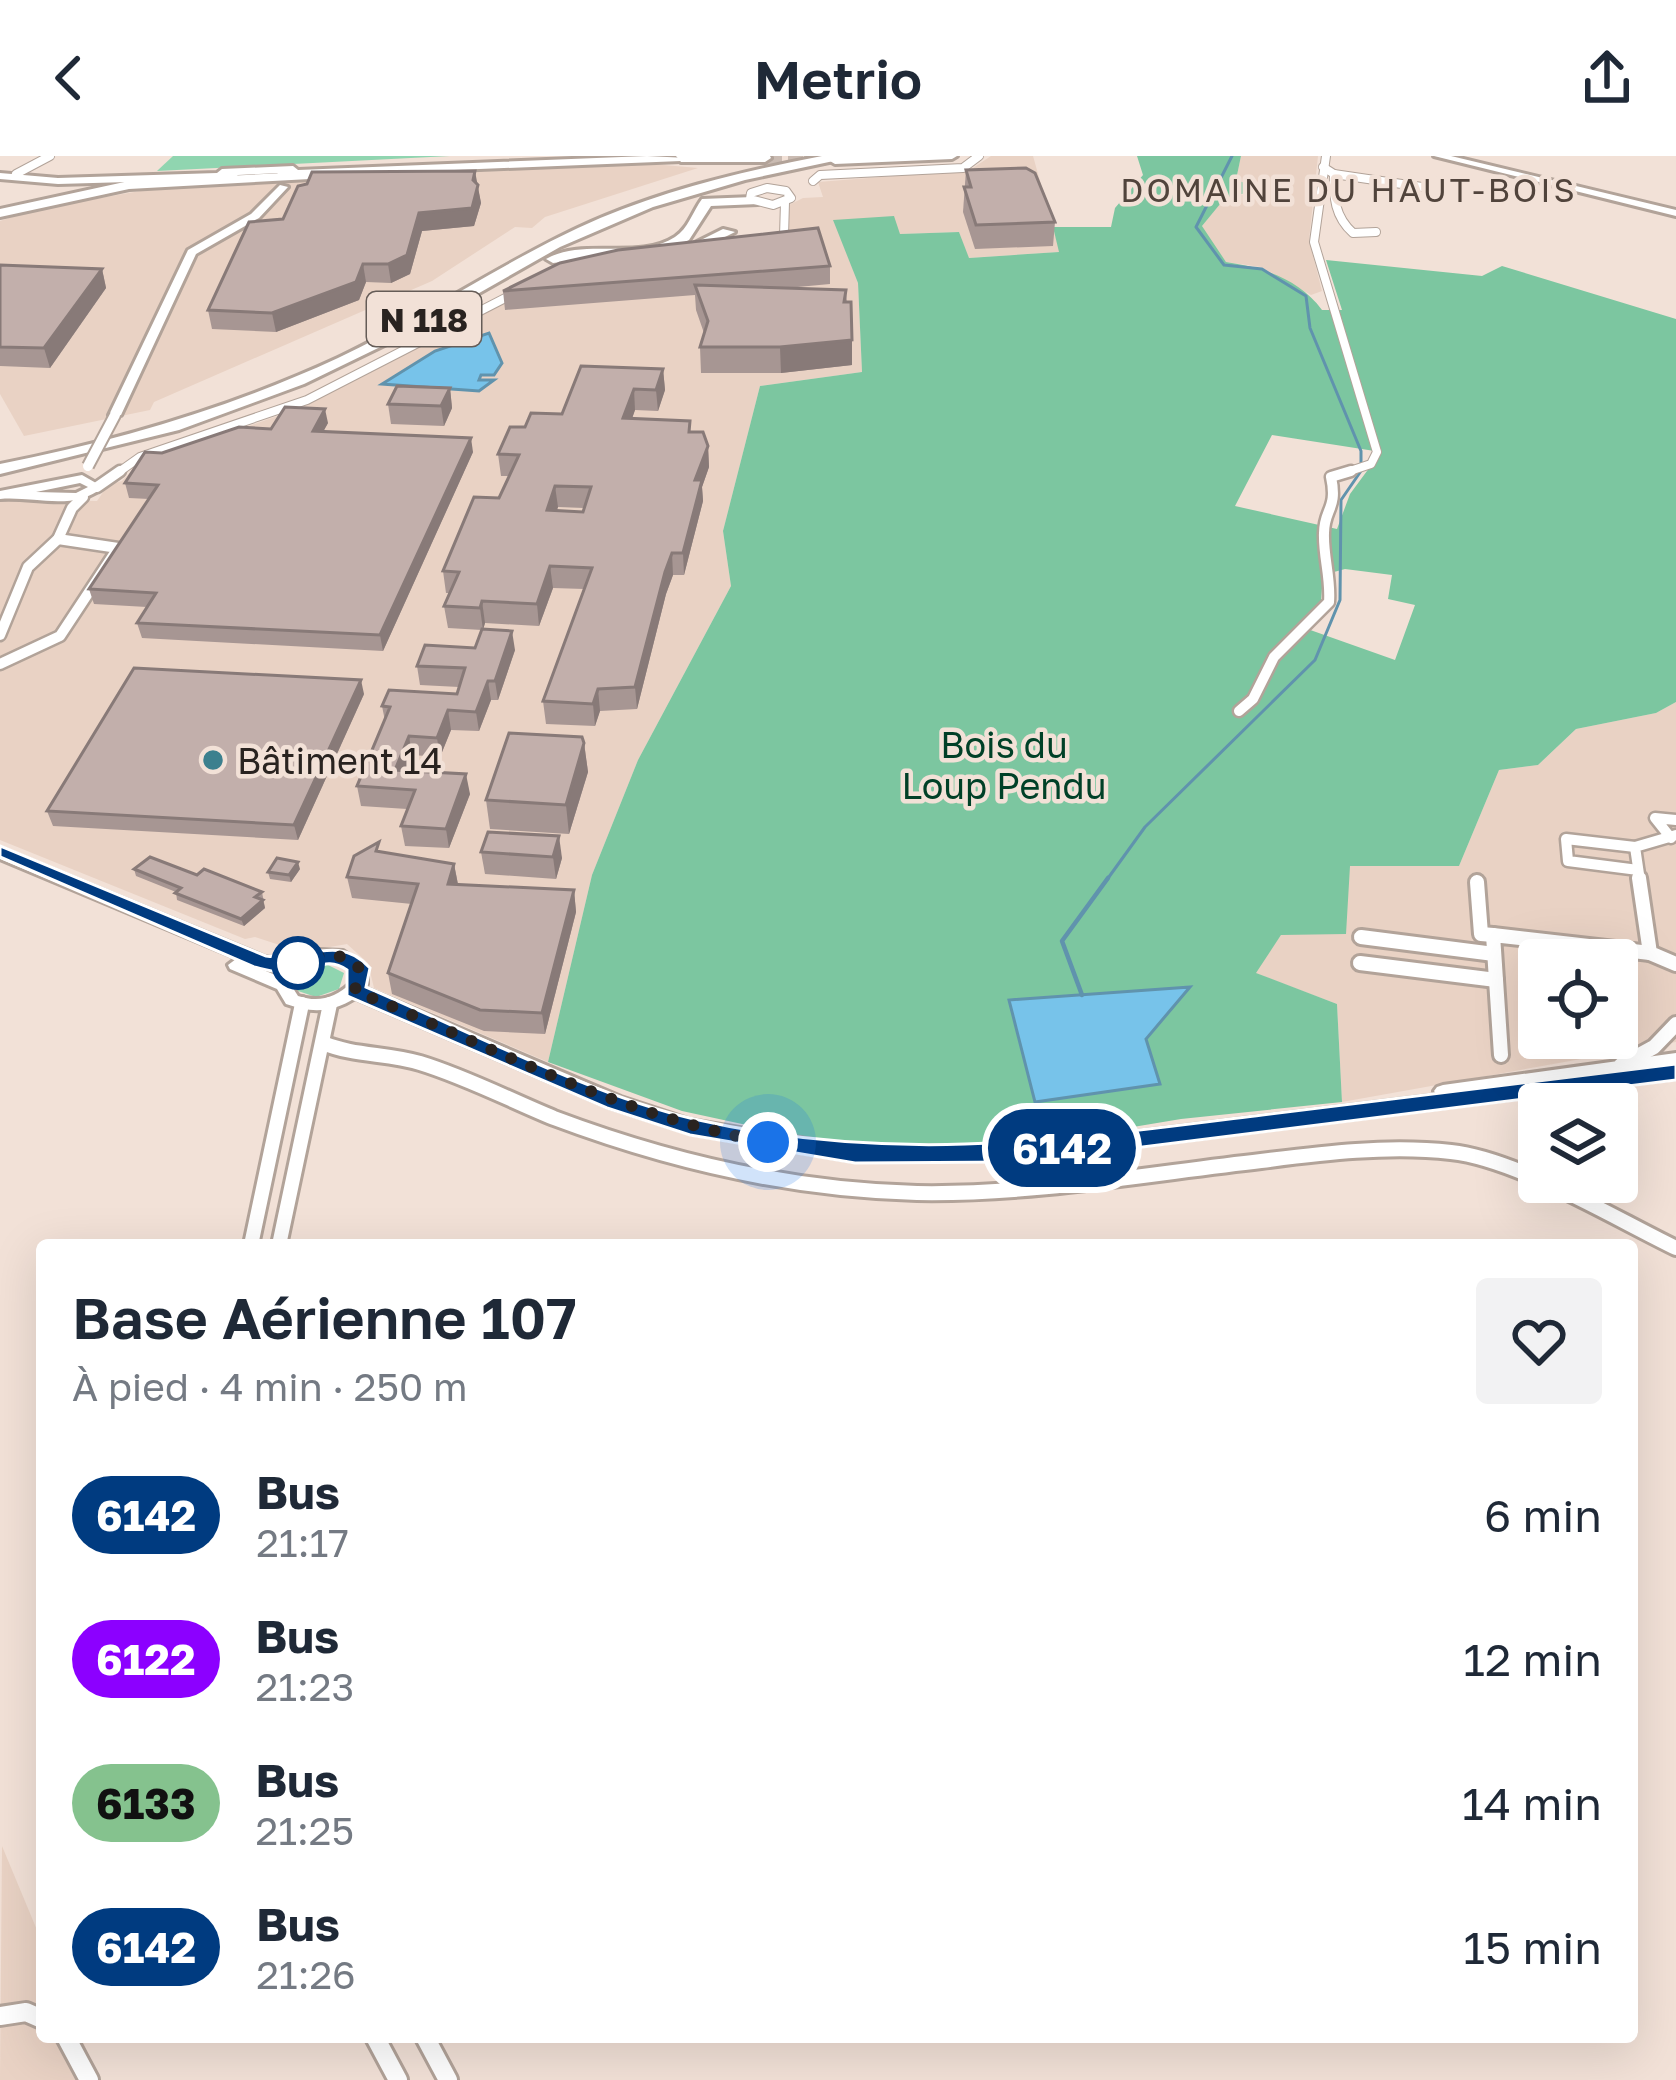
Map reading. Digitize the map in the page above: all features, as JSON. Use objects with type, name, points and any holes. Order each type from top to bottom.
[{"type":"highway","name":"N 118","points":[[0,457],[188,411],[280,378],[594,215],[699,179],[798,156]]},
{"type":"highway","points":[[842,158],[916,156]]},
{"type":"highway","points":[[681,158],[761,159]]},
{"type":"highway","name":"N 118","points":[[0,469],[127,439],[275,390],[381,342],[589,228],[662,200],[741,177],[842,158]]},
{"type":"highway","points":[[0,213],[107,188],[305,176]]},
{"type":"highway","points":[[741,177],[641,213],[615,233],[632,242],[668,240],[700,201],[756,199]]},
{"type":"highway","points":[[268,178],[283,187]]},
{"type":"highway","points":[[0,203],[45,192],[51,186],[45,181]]},
{"type":"highway","points":[[275,390],[403,339],[541,264],[579,251],[672,244],[687,234],[704,204],[756,199]]},
{"type":"highway","points":[[541,264],[592,253],[694,248],[728,232]]},
{"type":"main road","points":[[5,174],[45,181],[598,156]]},
{"type":"main road","points":[[5,174],[74,178],[681,158]]},
{"type":"main road","points":[[283,187],[305,176],[433,168]]},
{"type":"street","points":[[5,174],[50,156]]},
{"type":"street","points":[[1239,711],[1253,699],[1274,657],[1329,602],[1331,578],[1323,530],[1336,501],[1331,477],[1362,466],[1377,452],[1314,242],[1326,156]]},
{"type":"street","points":[[1428,156],[1486,168]]},
{"type":"street","points":[[1439,156],[1676,213]]},
{"type":"street","points":[[842,158],[975,159]]},
{"type":"street","points":[[813,181],[820,176],[963,168],[975,159]]},
{"type":"street","points":[[1323,167],[1334,174],[1422,187]]},
{"type":"street","points":[[1334,174],[1334,202],[1343,225],[1353,232],[1376,232]]},
{"type":"street","points":[[118,414],[130,377],[204,253],[272,204],[283,187]]},
{"type":"street","points":[[756,199],[786,190],[791,196],[785,202],[784,236],[766,244]]},
{"type":"street","points":[[756,199],[785,202]]},
{"type":"street","points":[[756,199],[782,225]]},
{"type":"street","points":[[581,268],[720,249]]},
{"type":"street","points":[[58,539],[82,497],[82,479],[194,285],[204,253]]},
{"type":"street","points":[[0,495],[116,474],[140,458],[307,400],[524,287]]},
{"type":"street","points":[[82,479],[82,497]]},
{"type":"street","points":[[0,635],[43,544],[58,539],[118,548],[60,636],[0,664]]},
{"type":"street","points":[[1674,838],[1655,818],[1676,820]]},
{"type":"street","points":[[1638,870],[1568,862],[1566,839],[1635,847],[1674,838]]},
{"type":"street","points":[[1635,847],[1649,953]]},
{"type":"street","points":[[0,853],[262,962],[292,967],[320,955],[344,957],[359,968],[355,991]]},
{"type":"street","points":[[0,864],[283,985],[289,997],[302,1004],[331,1004],[355,991]]},
{"type":"street","points":[[1477,882],[1481,934],[1649,953],[1676,964]]},
{"type":"street","points":[[1493,935],[1502,1054]]},
{"type":"street","points":[[1361,937],[1494,953]]},
{"type":"street","points":[[1360,963],[1496,980]]},
{"type":"street","points":[[283,985],[292,967]]},
{"type":"street","points":[[355,991],[615,1102],[690,1126],[855,1154],[1023,1153],[1676,1072]]},
{"type":"street","points":[[252,1239],[302,1004]]},
{"type":"street","points":[[280,1239],[331,1004]]},
{"type":"street","points":[[1621,1065],[1654,1047],[1675,1027]]},
{"type":"street","points":[[323,1043],[347,1054],[379,1053],[421,1063],[558,1119],[664,1154],[719,1170],[809,1185],[901,1192],[1027,1189],[1349,1150],[1453,1152],[1499,1164],[1676,1248]]},
{"type":"street","points":[[1387,1106],[1490,1082],[1676,1059]]},
{"type":"street","points":[[0,2016],[26,2012],[36,2016]]},
{"type":"street","points":[[69,2043],[89,2080]]},
{"type":"street","points":[[378,2043],[398,2080]]},
{"type":"street","points":[[428,2043],[448,2080]]},
{"type":"shaded area","points":[[991,156],[1033,156],[1060,252],[968,258],[959,232],[900,234],[834,220],[858,283],[862,372],[760,386],[723,531],[731,586],[638,760],[592,875],[548,1062],[374,988],[368,963],[347,944],[301,952],[255,937],[245,939],[0,840],[0,500],[97,501],[108,485],[122,481],[136,466],[303,407],[524,292],[791,239],[785,213],[803,198],[823,197],[818,182],[970,170]]},
{"type":"shaded area","points":[[1241,156],[1318,156],[1309,240],[1322,291],[1311,295],[1261,267],[1226,262],[1207,238],[1202,226],[1225,197],[1261,193],[1236,180]]},
{"type":"shaded area","points":[[629,162],[698,168],[545,217],[532,228],[515,227],[432,281],[154,402],[150,410],[24,436],[0,394],[0,221],[33,210],[168,186]]},
{"type":"shaded area","points":[[1676,702],[1676,1042],[1638,1049],[1638,939],[1518,939],[1518,1059],[1581,1059],[1342,1102],[1337,1004],[1255,973],[1281,935],[1350,866],[1459,866],[1499,770],[1538,765],[1576,729],[1656,713]]},
{"type":"shaded area","points":[[2,1846],[36,1928],[36,2043],[84,2043],[99,2080],[0,2080]]},
{"type":"green space","points":[[173,156],[450,156],[157,171]]},
{"type":"green space","name":"Bois du Loup Pendu","points":[[1137,156],[1241,156],[1236,180],[1263,189],[1225,198],[1202,226],[1226,262],[1279,276],[1322,310],[1342,310],[1326,260],[1482,276],[1502,266],[1676,319],[1676,702],[1656,713],[1576,729],[1538,765],[1499,770],[1459,866],[1350,866],[1346,934],[1281,935],[1256,973],[1337,1004],[1342,1102],[1181,1119],[1001,1149],[816,1140],[682,1111],[548,1062],[592,875],[638,760],[731,586],[723,531],[760,386],[862,372],[858,283],[833,220],[894,216],[900,234],[959,232],[969,258],[1059,252],[1053,227],[1111,227],[1115,208],[1143,175]],"holes":[[[1272,435],[1381,452],[1350,494],[1337,529],[1235,506]],[[1345,569],[1392,575],[1388,599],[1415,605],[1395,660],[1299,626],[1321,601],[1323,575]]]},
{"type":"green space","points":[[326,964],[344,973],[339,989],[316,997],[298,991],[295,982],[309,967]]},
{"type":"water","points":[[489,333],[502,363],[494,375],[481,375],[479,380],[494,380],[479,391],[382,384],[435,351]]},
{"type":"water","points":[[1190,987],[1146,1039],[1160,1084],[1035,1102],[1009,1000]]},
{"type":"building","points":[[1026,168],[1035,173],[1055,222],[976,225],[964,187],[971,187],[966,170]]},
{"type":"building","points":[[475,171],[473,180],[478,185],[472,208],[419,213],[407,255],[388,264],[363,264],[356,282],[272,313],[208,310],[249,222],[283,219],[298,186],[307,184],[312,172]]},
{"type":"building","points":[[818,228],[830,266],[503,291],[560,263],[618,250]]},
{"type":"building","points":[[0,265],[102,269],[44,348],[0,347]]},
{"type":"building","points":[[695,285],[846,290],[852,340],[780,347],[700,347],[708,321]]},
{"type":"building","points":[[581,366],[663,369],[656,390],[634,389],[623,418],[690,421],[689,432],[703,432],[708,446],[695,480],[702,480],[683,553],[672,553],[665,572],[635,687],[598,689],[593,704],[543,701],[592,568],[550,566],[537,604],[482,601],[480,608],[444,606],[459,572],[443,571],[474,497],[499,498],[519,455],[498,454],[510,427],[525,427],[531,413],[562,414]],"holes":[[[555,486],[591,487],[583,512],[547,510]]]},
{"type":"building","points":[[397,386],[450,388],[441,406],[388,404]]},
{"type":"building","points":[[285,407],[325,409],[313,431],[471,438],[380,635],[137,623],[156,593],[89,589],[158,485],[125,483],[145,452],[162,453],[239,427],[271,429]]},
{"type":"building","points":[[482,629],[512,631],[495,681],[488,681],[476,712],[448,710],[437,738],[409,736],[395,770],[466,774],[446,829],[401,826],[415,790],[357,786],[390,707],[382,706],[389,690],[457,694],[465,668],[417,666],[425,645],[475,648]]},
{"type":"building","name":"Bâtiment 14","points":[[134,668],[361,680],[294,825],[47,811]]},
{"type":"building","points":[[509,733],[582,737],[566,805],[486,800]]},
{"type":"building","points":[[488,832],[559,836],[553,857],[481,852]]},
{"type":"building","points":[[379,842],[376,851],[454,864],[448,884],[574,890],[542,1013],[480,1010],[388,973],[418,884],[347,877],[354,856]]},
{"type":"building","points":[[150,857],[197,875],[204,869],[262,892],[255,897],[263,900],[241,919],[175,893],[181,888],[134,869]]},
{"type":"building","points":[[277,858],[298,862],[289,875],[268,872]]},
{"type":"waterway","points":[[1106,881],[1145,827],[1315,660],[1340,600],[1341,500],[1361,471],[1361,451],[1310,328],[1306,296],[1262,269],[1224,265],[1196,227],[1232,156]]},
{"type":"waterway","points":[[1082,995],[1062,941],[1108,878]]},
{"type":"tunnel","points":[[765,158],[841,158]]},
{"type":"tunnel","points":[[756,160],[824,160]]},
{"type":"bus line","name":"6142","points":[[0,853],[262,962],[292,967],[320,955],[344,957],[359,968],[355,991],[575,1087],[690,1126],[798,1147],[855,1154],[1023,1153],[1676,1072]]},
{"type":"place","name":"Bâtiment 14","points":[[213,760]]},
{"type":"district","name":"DOMAINE DU HAUT-BOIS","points":[[1349,189]]},
{"type":"route","points":[[298,963],[320,955],[344,957],[359,968],[355,991],[615,1102],[690,1126],[768,1142]]}]
